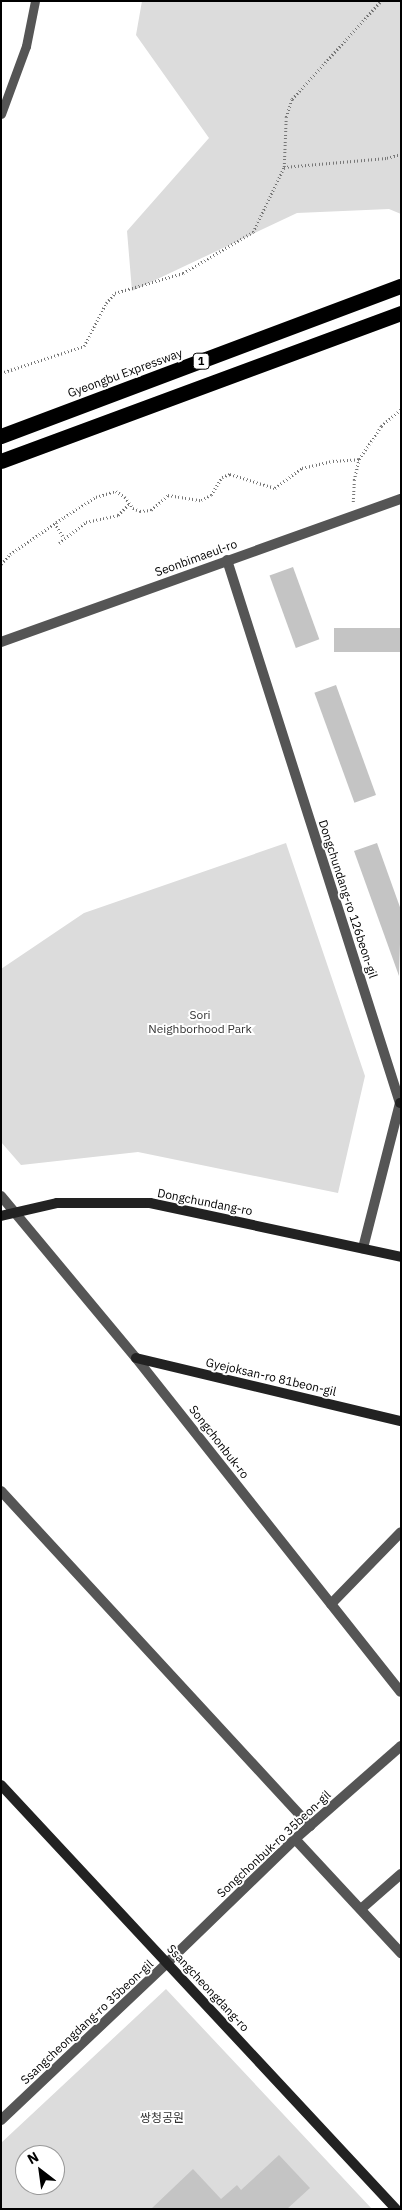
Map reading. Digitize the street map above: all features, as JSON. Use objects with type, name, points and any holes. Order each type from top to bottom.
[{"type":"highway","name":"Gyeongbu Expressway","points":[[1,436],[401,286]]},
{"type":"highway","name":"1","points":[[1,461],[401,313]]},
{"type":"main road","name":"Dongchundang-ro","points":[[1,1216],[57,1203],[150,1203],[401,1257]]},
{"type":"main road","name":"Gyejoksan-ro 81beon-gil","points":[[136,1358],[401,1421]]},
{"type":"main road","name":"Ssangcheongdang-ro","points":[[1,1785],[396,2209]]},
{"type":"street","name":"Seonbimaeul-ro","points":[[1,642],[401,499]]},
{"type":"street","name":"Dongchundang-ro 126beon-gil","points":[[227,560],[400,1103],[363,1248]]},
{"type":"street","name":"Songchonbuk-ro","points":[[1,1196],[136,1358],[401,1692]]},
{"type":"street","points":[[1,1491],[310,1826]]},
{"type":"street","points":[[331,1604],[401,1532]]},
{"type":"street","name":"Songchonbuk-ro 35beon-gil","points":[[167,1964],[295,1839],[401,1746]]},
{"type":"street","points":[[295,1839],[401,1953]]},
{"type":"street","points":[[361,1909],[401,1874]]},
{"type":"street","name":"Ssangcheongdang-ro 35beon-gil","points":[[1,2120],[167,1964]]},
{"type":"lane","points":[[1,114],[26,46],[35,1]]},
{"type":"path","points":[[1,373],[84,346],[106,302],[115,293],[183,273],[245,238],[260,221],[284,167],[286,118],[292,99],[381,1]]},
{"type":"path","points":[[284,167],[387,158],[401,154]]},
{"type":"path","points":[[352,504],[354,480],[359,460],[381,426],[401,409]]},
{"type":"path","points":[[1,564],[10,554],[96,497],[116,491],[140,511],[151,510],[168,495],[201,500],[211,495],[222,477],[230,474],[275,488],[302,468],[334,461],[359,460]]},
{"type":"path","points":[[59,543],[86,522],[118,515],[130,503]]},
{"type":"path","points":[[55,524],[64,538]]},
{"type":"green space","points":[[142,1],[401,1],[401,214],[389,209],[297,213],[132,291],[127,231],[209,138],[136,35]]},
{"type":"green space","name":"Sori Neighborhood Park","points":[[286,843],[365,1076],[338,1193],[138,1152],[21,1165],[1,1142],[1,969],[84,913]]},
{"type":"green space","name":"쌍청공원","points":[[166,1989],[372,2209],[1,2209],[1,2143]]},
{"type":"building","points":[[293,567],[319,639],[296,648],[270,576]]},
{"type":"building","points":[[334,628],[401,628],[401,652],[334,652]]},
{"type":"building","points":[[336,685],[376,795],[354,803],[314,693]]},
{"type":"building","points":[[377,843],[401,910],[399,976],[354,851]]},
{"type":"building","points":[[279,2155],[310,2188],[287,2209],[151,2209],[193,2169],[221,2199],[237,2185],[241,2190]]}]
